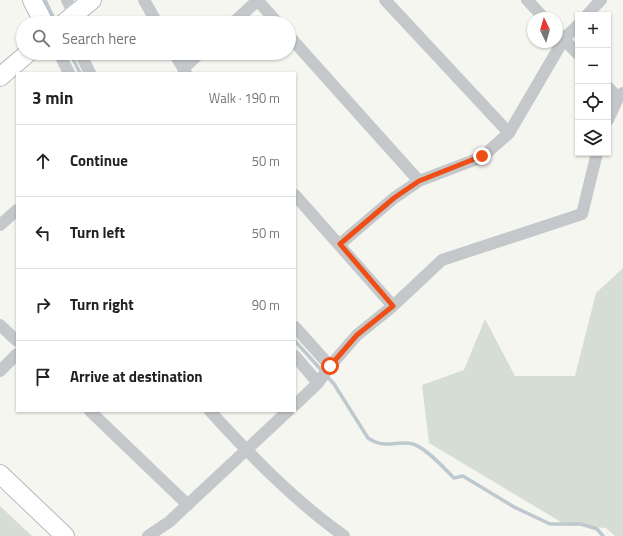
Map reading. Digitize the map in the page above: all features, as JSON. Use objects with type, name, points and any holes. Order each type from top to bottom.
[{"type":"street","points":[[32,0],[40,16]]},
{"type":"street","points":[[67,16],[92,0]]},
{"type":"street","points":[[144,0],[153,16]]},
{"type":"street","points":[[241,16],[258,0],[272,16]]},
{"type":"street","points":[[385,0],[509,133]]},
{"type":"street","points":[[527,0],[538,12]]},
{"type":"street","points":[[590,12],[601,0]]},
{"type":"street","points":[[563,35],[575,27]]},
{"type":"street","points":[[563,38],[575,51]]},
{"type":"street","points":[[296,44],[419,181]]},
{"type":"street","points":[[340,244],[394,198],[419,181],[482,156],[509,133],[555,48]]},
{"type":"street","points":[[0,77],[20,60]]},
{"type":"street","points":[[62,60],[68,72]]},
{"type":"street","points":[[84,60],[90,72]]},
{"type":"street","points":[[178,60],[184,71],[194,60]]},
{"type":"street","points":[[611,89],[621,96],[611,114]]},
{"type":"street","points":[[296,404],[318,383],[330,366],[357,335],[393,306],[442,260],[582,214],[596,156]]},
{"type":"street","points":[[296,197],[340,244],[393,306]]},
{"type":"street","points":[[0,225],[16,211]]},
{"type":"street","points":[[0,325],[16,340]]},
{"type":"street","points":[[296,328],[330,366]]},
{"type":"street","points":[[0,371],[16,355]]},
{"type":"street","points":[[296,357],[318,383]]},
{"type":"street","points":[[91,412],[188,505]]},
{"type":"street","points":[[211,412],[246,451],[322,520],[344,536]]},
{"type":"street","points":[[148,536],[169,522],[287,412]]},
{"type":"street","points":[[0,474],[65,536]]},
{"type":"street","points":[[0,489],[50,536]]},
{"type":"shaded area","points":[[623,268],[623,536],[615,536],[606,528],[566,525],[429,443],[422,385],[464,370],[485,319],[515,376],[575,376],[596,293]]},
{"type":"shaded area","points":[[0,506],[32,536],[0,536]]},
{"type":"waterway","points":[[45,0],[53,16]]},
{"type":"waterway","points":[[74,60],[80,72]]},
{"type":"waterway","points":[[296,342],[334,384],[368,438],[374,442],[386,444],[407,443],[418,446],[429,454],[454,478],[463,476],[514,507],[550,524],[581,524],[597,529],[603,536]]},
{"type":"route","points":[[330,366],[357,335],[393,306],[340,244],[394,198],[419,181],[482,156]]}]
